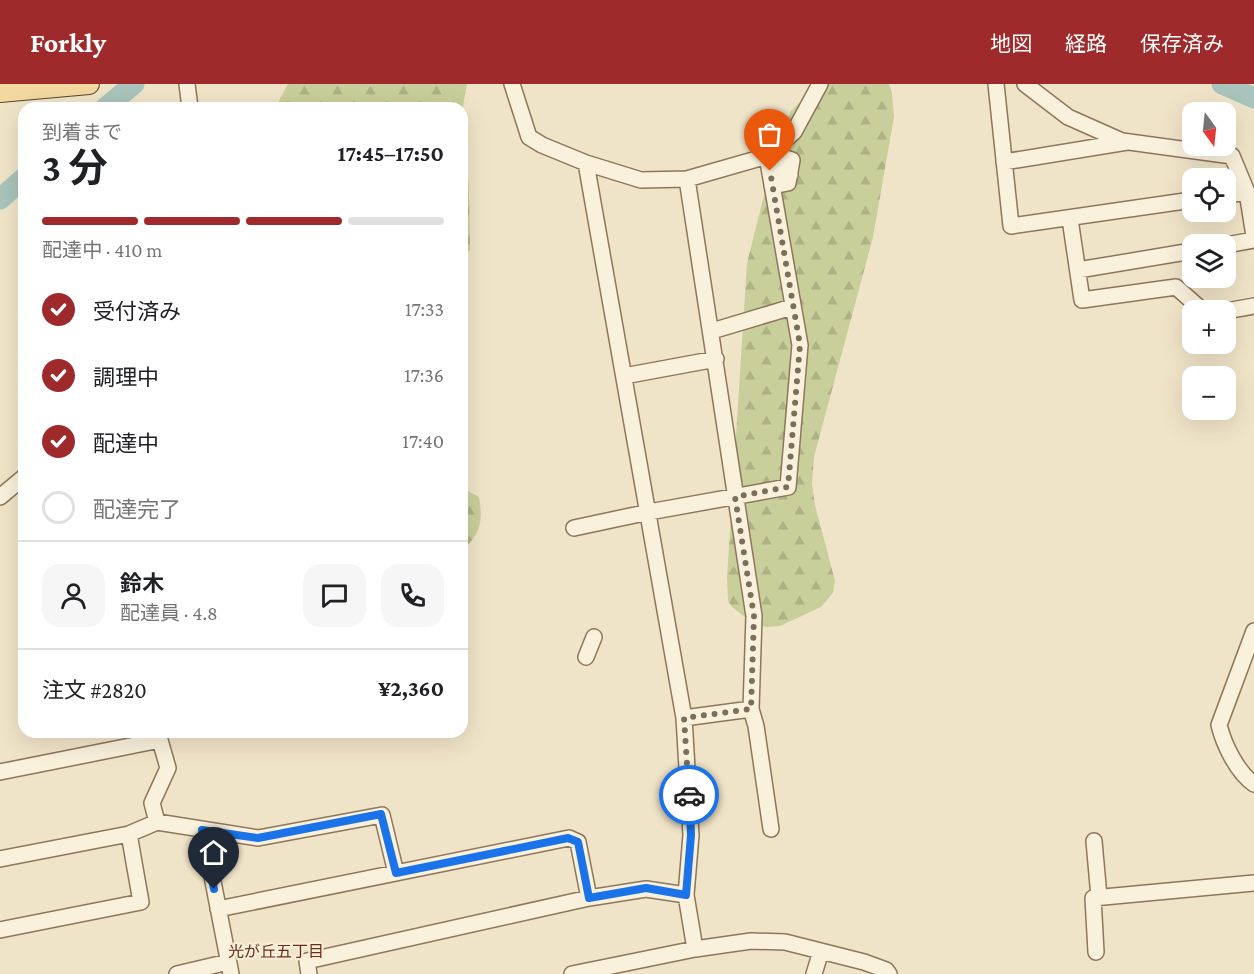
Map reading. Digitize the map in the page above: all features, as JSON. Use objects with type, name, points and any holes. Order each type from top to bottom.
[{"type":"main road","points":[[0,92],[89,84]]},
{"type":"street","points":[[187,84],[189,102]]},
{"type":"street","points":[[512,84],[529,137],[542,146],[586,163],[641,180],[687,178],[767,156],[794,132],[820,84]]},
{"type":"street","points":[[996,84],[1011,226],[1182,202]]},
{"type":"street","points":[[1025,84],[1068,117],[1122,141],[1232,156],[1247,192],[1254,238],[1236,242]]},
{"type":"street","points":[[1004,162],[1130,142]]},
{"type":"street","points":[[574,528],[788,487],[800,345],[767,156]]},
{"type":"street","points":[[586,163],[684,718],[691,835],[686,895],[695,949]]},
{"type":"street","points":[[772,186],[788,183],[790,175]]},
{"type":"street","points":[[687,178],[754,616],[751,709],[756,726],[771,829]]},
{"type":"street","points":[[1236,194],[1247,192]]},
{"type":"street","points":[[1070,219],[1082,300],[1176,287],[1191,300]]},
{"type":"street","points":[[1078,270],[1182,253]]},
{"type":"street","points":[[1236,309],[1254,306]]},
{"type":"street","points":[[712,331],[792,307]]},
{"type":"street","points":[[624,376],[716,359]]},
{"type":"street","points":[[0,497],[18,482]]},
{"type":"street","points":[[1254,631],[1219,725],[1223,741],[1247,779],[1254,784]]},
{"type":"street","points":[[586,657],[594,637]]},
{"type":"street","points":[[684,718],[751,709]]},
{"type":"street","points":[[0,772],[160,740],[168,768],[152,803],[157,822]]},
{"type":"street","points":[[0,859],[129,834],[157,822],[258,838],[381,814],[396,873]]},
{"type":"street","points":[[177,974],[229,968],[202,830]]},
{"type":"street","points":[[0,930],[141,902],[129,834]]},
{"type":"street","points":[[218,909],[568,838],[578,842],[589,898]]},
{"type":"street","points":[[1094,841],[1099,897]]},
{"type":"street","points":[[1096,952],[1093,898],[1254,883]]},
{"type":"street","points":[[309,974],[307,961],[589,898],[646,888],[686,895]]},
{"type":"street","points":[[572,974],[695,949],[750,941],[785,942],[864,962],[886,970],[890,974]]},
{"type":"street","points":[[814,974],[821,951]]},
{"type":"green space","points":[[288,84],[467,84],[464,102],[278,102]]},
{"type":"green space","points":[[818,84],[889,84],[894,117],[873,237],[814,457],[812,484],[815,505],[835,581],[833,593],[821,607],[780,626],[768,627],[755,625],[732,607],[728,601],[727,578],[747,263],[778,140],[791,111]]},
{"type":"green space","points":[[468,180],[469,191],[470,250],[468,252]]},
{"type":"green space","points":[[468,491],[479,497],[481,513],[479,527],[468,544]]},
{"type":"waterway","points":[[112,102],[134,84]]},
{"type":"waterway","points":[[1222,84],[1254,98]]},
{"type":"waterway","points":[[0,199],[18,183]]},
{"type":"way so far","points":[[689,795],[684,718],[751,709],[754,616],[735,497],[788,487],[800,345],[770,171]]},
{"type":"district","name":"光が丘五丁目","points":[[276,951]]},
{"type":"route","points":[[214,889],[202,830],[258,838],[381,814],[396,873],[568,838],[578,842],[589,898],[646,888],[686,895],[691,835],[689,795]]}]
